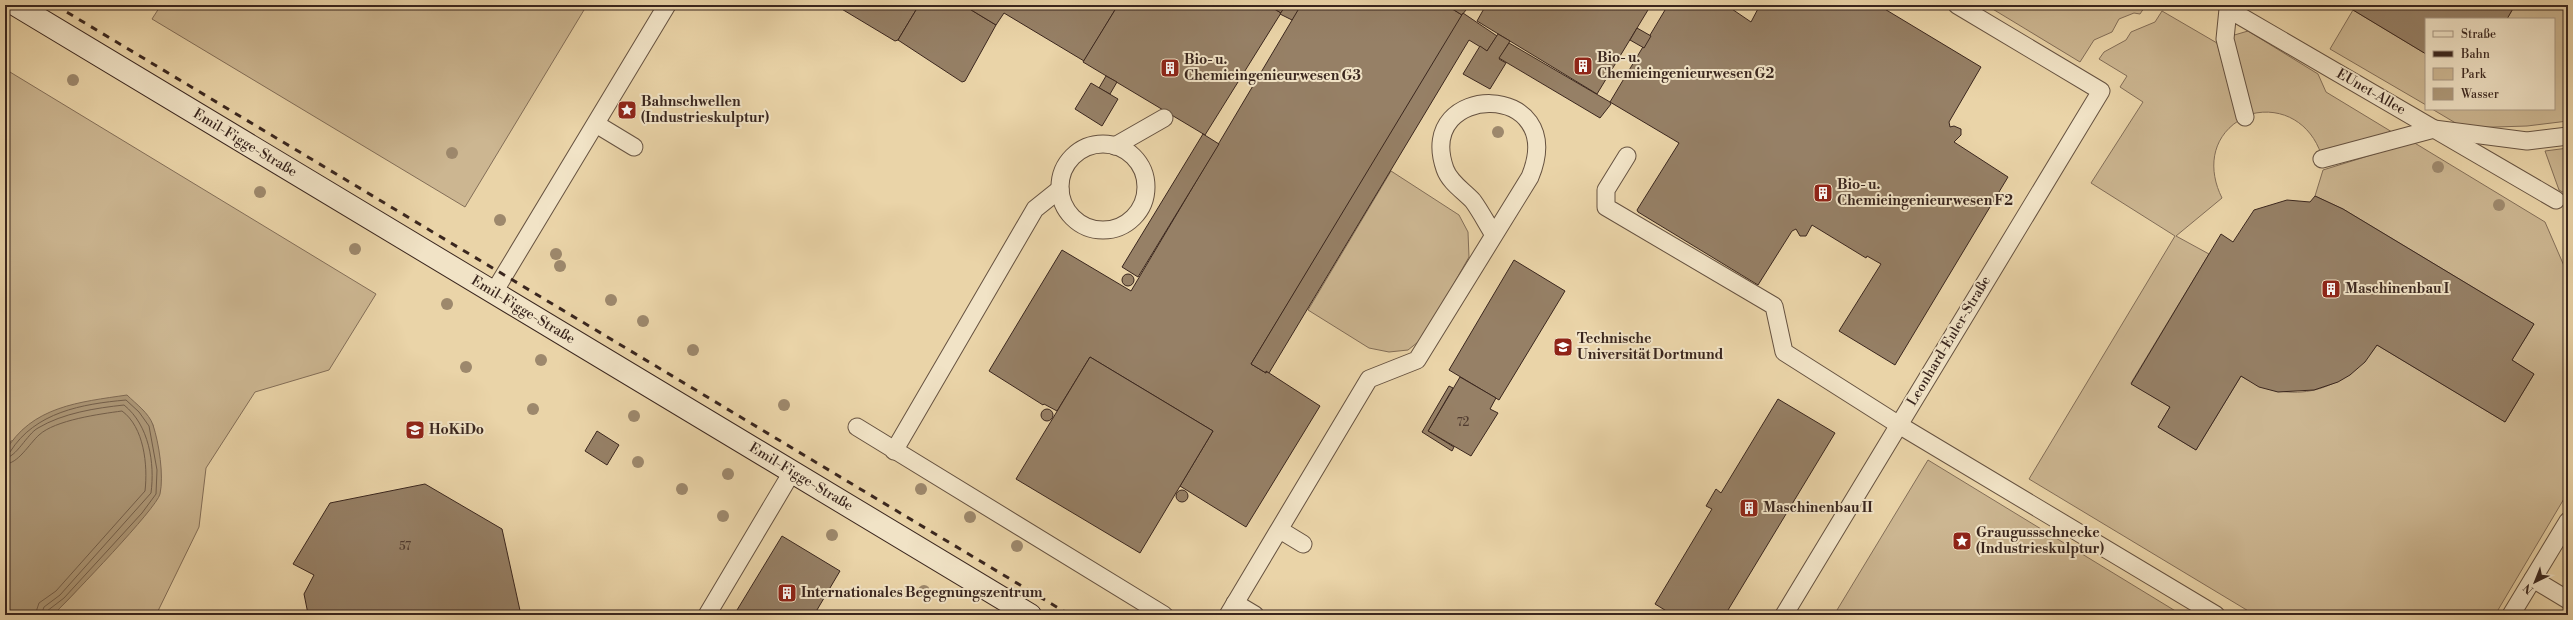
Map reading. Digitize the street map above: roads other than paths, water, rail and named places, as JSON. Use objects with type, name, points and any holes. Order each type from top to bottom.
[{"type":"street","name":"Emil-Figge-Straße","points":[[16,5],[1030,615]]},
{"type":"lane","points":[[494,292],[667,5]]},
{"type":"lane","name":"Leonhard-Euler-Straße","points":[[1784,615],[2101,92],[1957,5]]},
{"type":"lane","name":"EUnet-Allee","points":[[2245,117],[2225,39],[2228,9],[2556,200]]},
{"type":"lane","points":[[1255,615],[1231,609],[1369,380],[1417,360],[1530,177],[1536,161],[1537,142],[1531,126],[1519,112],[1503,104],[1485,102],[1464,110],[1447,126],[1442,141],[1442,156],[1446,171],[1473,201],[1494,235]]},
{"type":"lane","points":[[1115,146],[1164,118]]},
{"type":"lane","points":[[596,124],[634,147]]},
{"type":"lane","points":[[2322,159],[2434,129],[2527,141],[2568,136]]},
{"type":"lane","points":[[1097,144],[1115,146],[1135,158],[1144,179],[1143,202],[1129,220],[1108,230],[1085,226],[1068,210],[1060,189],[1063,171],[1073,156],[1088,146],[1097,144]]},
{"type":"lane","points":[[1627,156],[1606,190],[1606,207],[1774,306],[1784,352],[1899,425],[2216,615]]},
{"type":"lane","points":[[894,451],[1035,209],[1060,189]]},
{"type":"lane","points":[[857,427],[1164,615]]},
{"type":"lane","points":[[707,615],[792,472]]},
{"type":"lane","points":[[2510,615],[2568,521]]},
{"type":"lane","points":[[1280,530],[1303,544]]},
{"type":"lane","points":[[2533,579],[2568,600]]},
{"type":"water","points":[[127,395],[149,417],[153,425],[159,450],[161,478],[160,494],[145,516],[56,612],[30,616],[10,613],[5,610],[5,452],[16,437],[28,425],[43,416],[58,409],[75,404]]},
{"type":"railway","points":[[55,5],[1070,615]]},
{"type":"place","name":"Bio- u. Chemieingenieurwesen G2","points":[[1583,66]]},
{"type":"place","name":"Bio- u. Chemieingenieurwesen G3","points":[[1170,68]]},
{"type":"place","name":"Bahnschwellen (Industrieskulptur)","points":[[627,110]]},
{"type":"place","name":"Bio- u. Chemieingenieurwesen F2","points":[[1823,193]]},
{"type":"place","name":"Maschinenbau I","points":[[2331,289]]},
{"type":"place","name":"Technische Universität Dortmund","points":[[1563,347]]},
{"type":"place","name":"HoKiDo","points":[[415,430]]},
{"type":"place","name":"Maschinenbau II","points":[[1749,508]]},
{"type":"place","name":"Graugussschnecke (Industrieskulptur)","points":[[1962,541]]},
{"type":"place","name":"Internationales Begegnungszentrum","points":[[787,593]]}]
